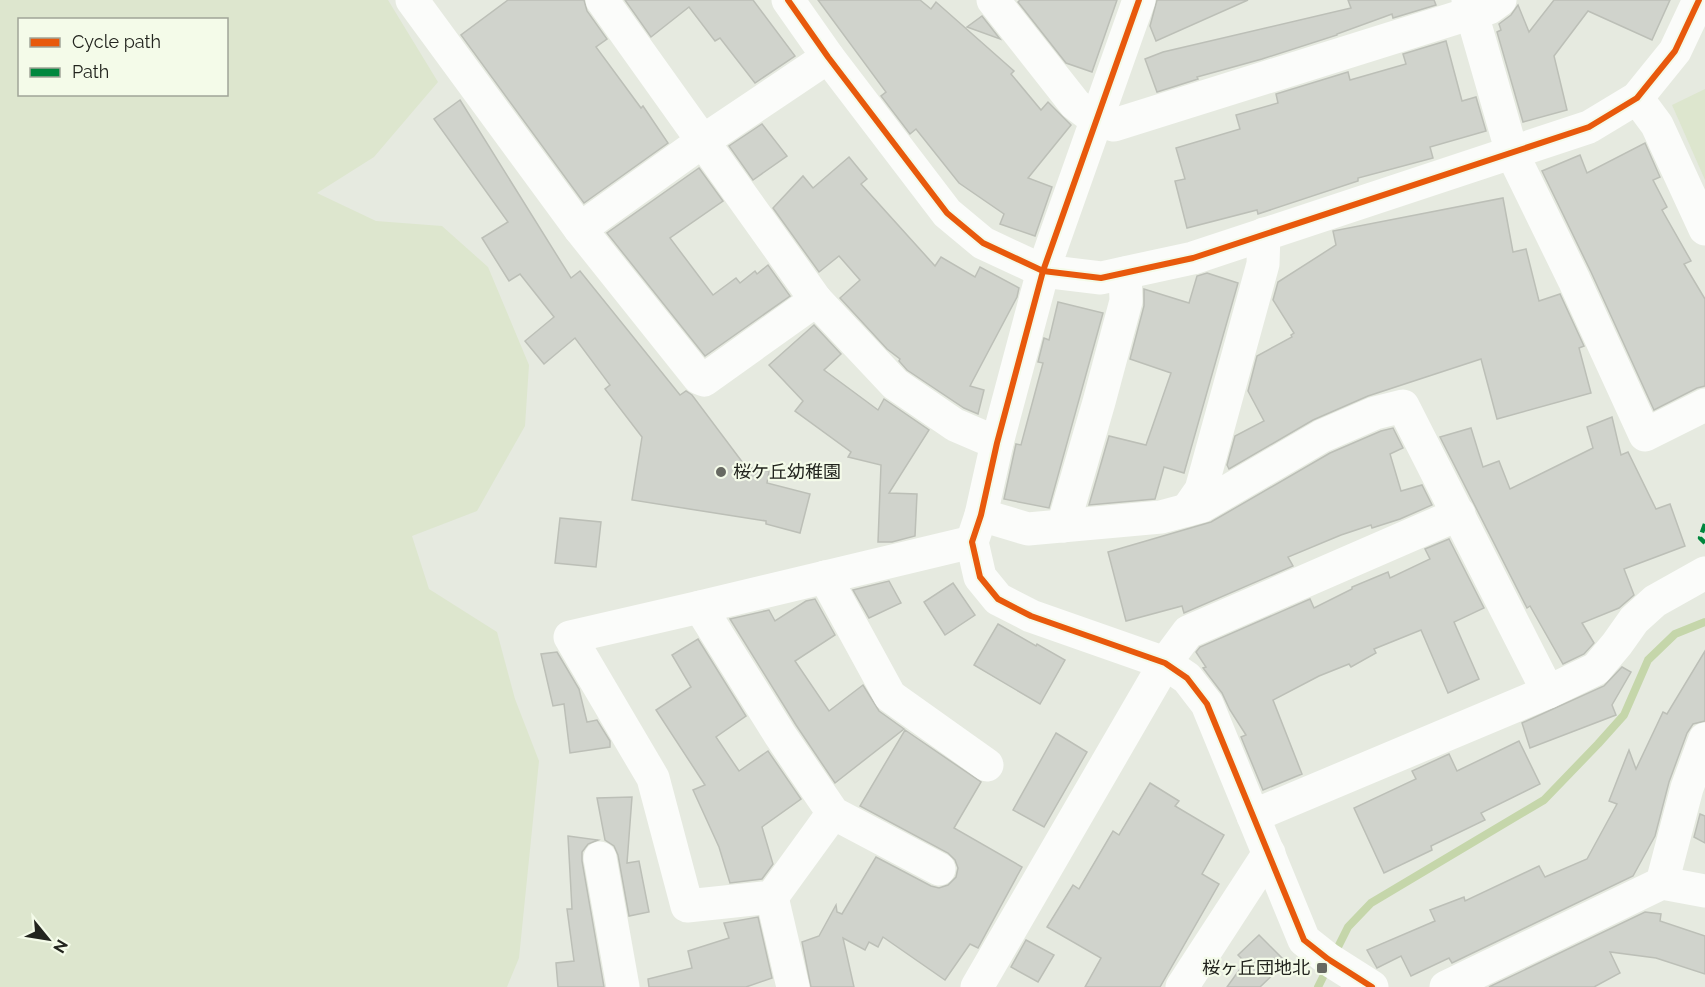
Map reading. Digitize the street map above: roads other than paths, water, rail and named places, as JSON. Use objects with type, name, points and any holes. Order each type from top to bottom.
[{"type":"street","points":[[412,0],[580,228],[699,378],[704,380],[816,300]]},
{"type":"street","points":[[602,0],[816,300],[895,384],[955,425],[997,443]]},
{"type":"street","points":[[788,0],[828,57],[947,213],[983,243],[1043,271],[1101,278],[1193,258],[1589,127],[1637,98],[1675,51],[1699,0]]},
{"type":"street","points":[[993,0],[1075,104],[1096,120],[1114,124],[1480,4],[1512,153],[1574,279],[1645,435],[1705,405]]},
{"type":"street","points":[[1139,0],[1043,271],[997,443],[977,529],[980,577],[998,599],[1031,616],[1165,663],[1187,678],[1207,704],[1304,940],[1349,972]]},
{"type":"street","points":[[580,228],[703,141],[828,57]]},
{"type":"street","points":[[1637,98],[1657,125],[1705,229]]},
{"type":"street","points":[[1187,510],[1201,490],[1263,264],[1264,234]]},
{"type":"street","points":[[1063,526],[1126,301],[1125,273]]},
{"type":"street","points":[[833,813],[772,897],[687,906],[653,778],[570,637],[825,577],[977,529],[1028,529],[1161,517],[1202,506],[1322,436],[1375,413],[1403,406],[1548,692]]},
{"type":"street","points":[[977,987],[1165,663],[1188,632],[1459,514]]},
{"type":"street","points":[[1253,816],[1548,692],[1596,669],[1634,620],[1655,602],[1705,573]]},
{"type":"street","points":[[825,577],[890,696],[987,765]]},
{"type":"street","points":[[700,607],[780,735],[833,813],[939,869]]},
{"type":"street","points":[[1662,883],[1687,788],[1705,739]]},
{"type":"street","points":[[1182,987],[1269,853]]},
{"type":"street","points":[[600,858],[623,987]]},
{"type":"street","points":[[1446,987],[1662,883],[1705,891]]},
{"type":"street","points":[[772,897],[793,987]]},
{"type":"waterway","points":[[1334,955],[1348,927],[1371,903],[1544,800],[1624,715],[1648,660],[1675,634],[1705,622]]},
{"type":"waterway","points":[[1318,987],[1328,967]]},
{"type":"place","name":"桜ケ丘幼稚園","points":[[721,472]]},
{"type":"place","name":"桜ヶ丘団地北","points":[[1322,968]]}]
